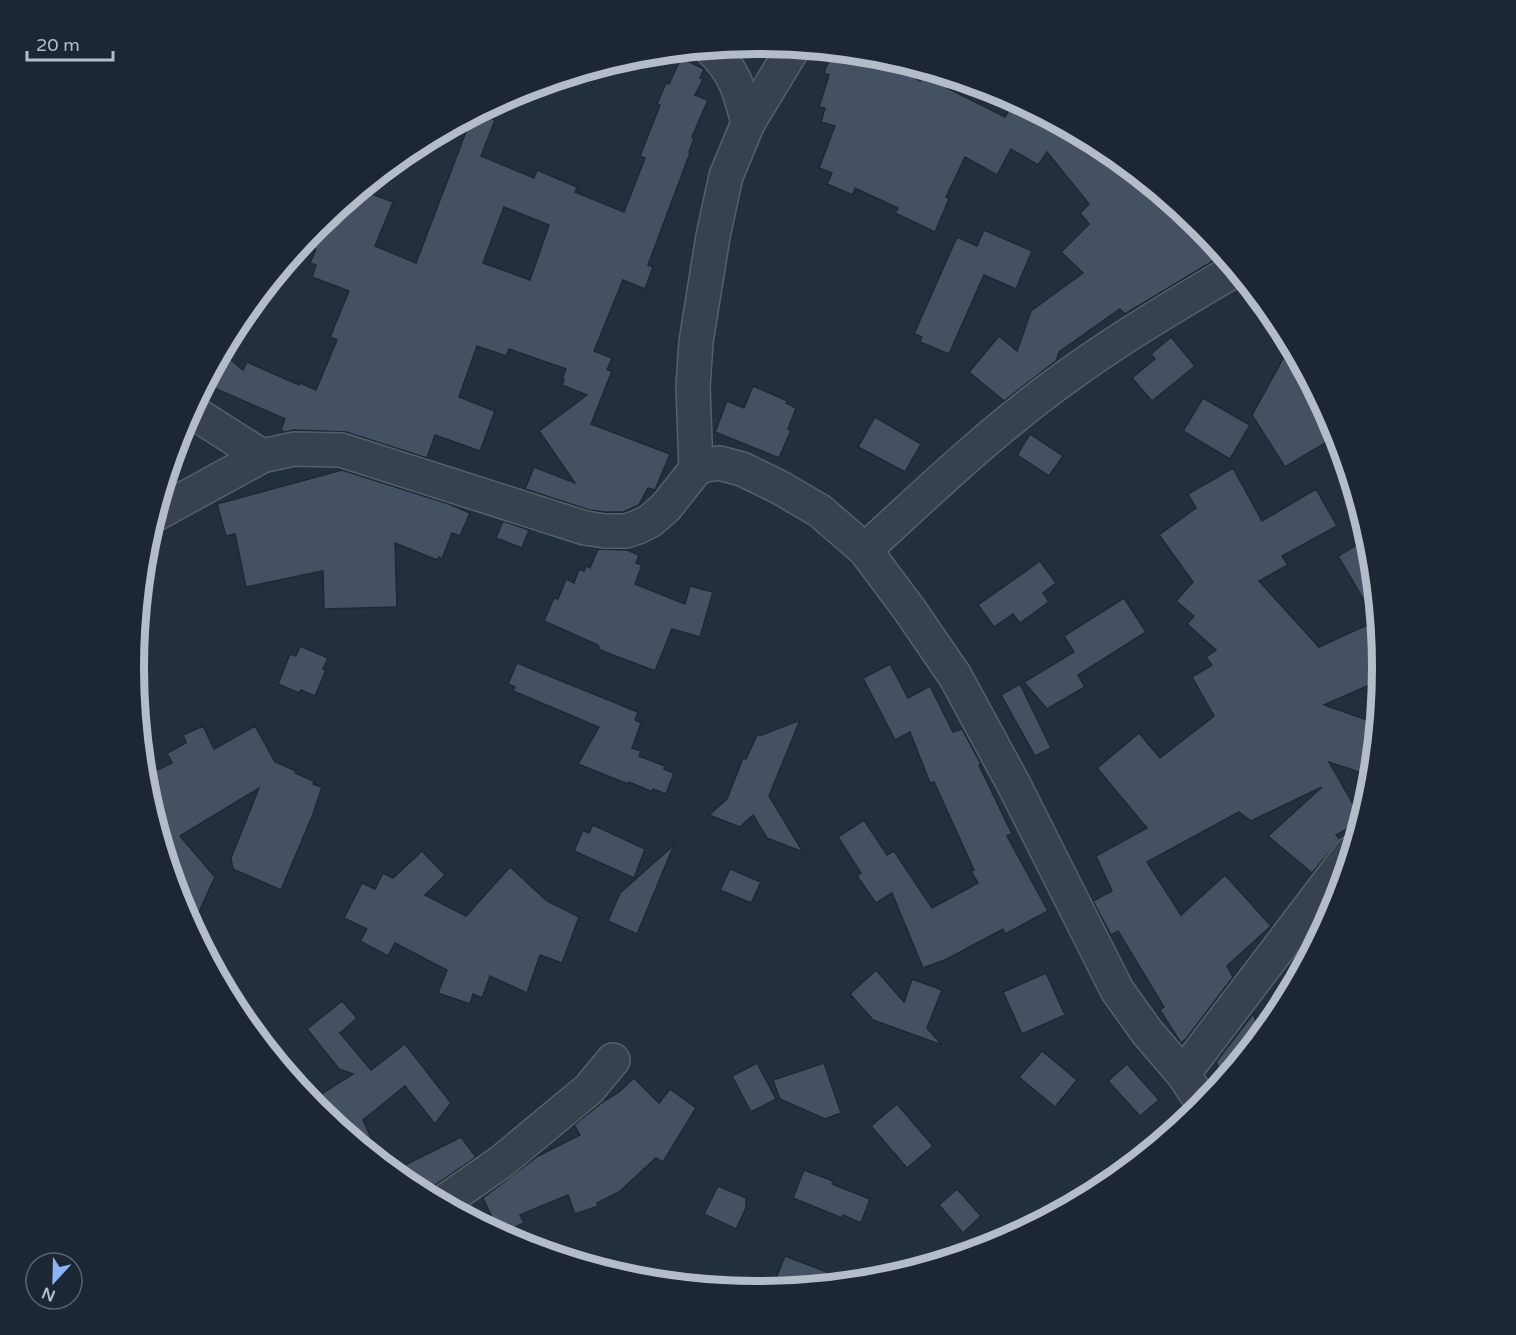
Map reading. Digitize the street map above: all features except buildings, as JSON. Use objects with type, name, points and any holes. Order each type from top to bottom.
[{"type":"street","points":[[718,55],[724,61],[738,88],[748,123]]},
{"type":"street","points":[[165,509],[262,456],[294,449],[341,450],[585,528],[626,531],[650,521],[666,507],[696,468],[693,387],[712,236],[726,176],[748,123],[789,55]]},
{"type":"street","points":[[865,550],[989,437],[1068,376],[1123,338],[1228,274]]},
{"type":"street","points":[[199,416],[262,456]]},
{"type":"street","points":[[696,468],[719,463],[742,469],[820,511],[865,550],[955,676],[1013,783],[1117,990],[1147,1032],[1184,1074],[1197,1095]]},
{"type":"street","points":[[1184,1074],[1336,873]]},
{"type":"street","points":[[449,1198],[501,1162],[588,1089],[613,1060]]}]
